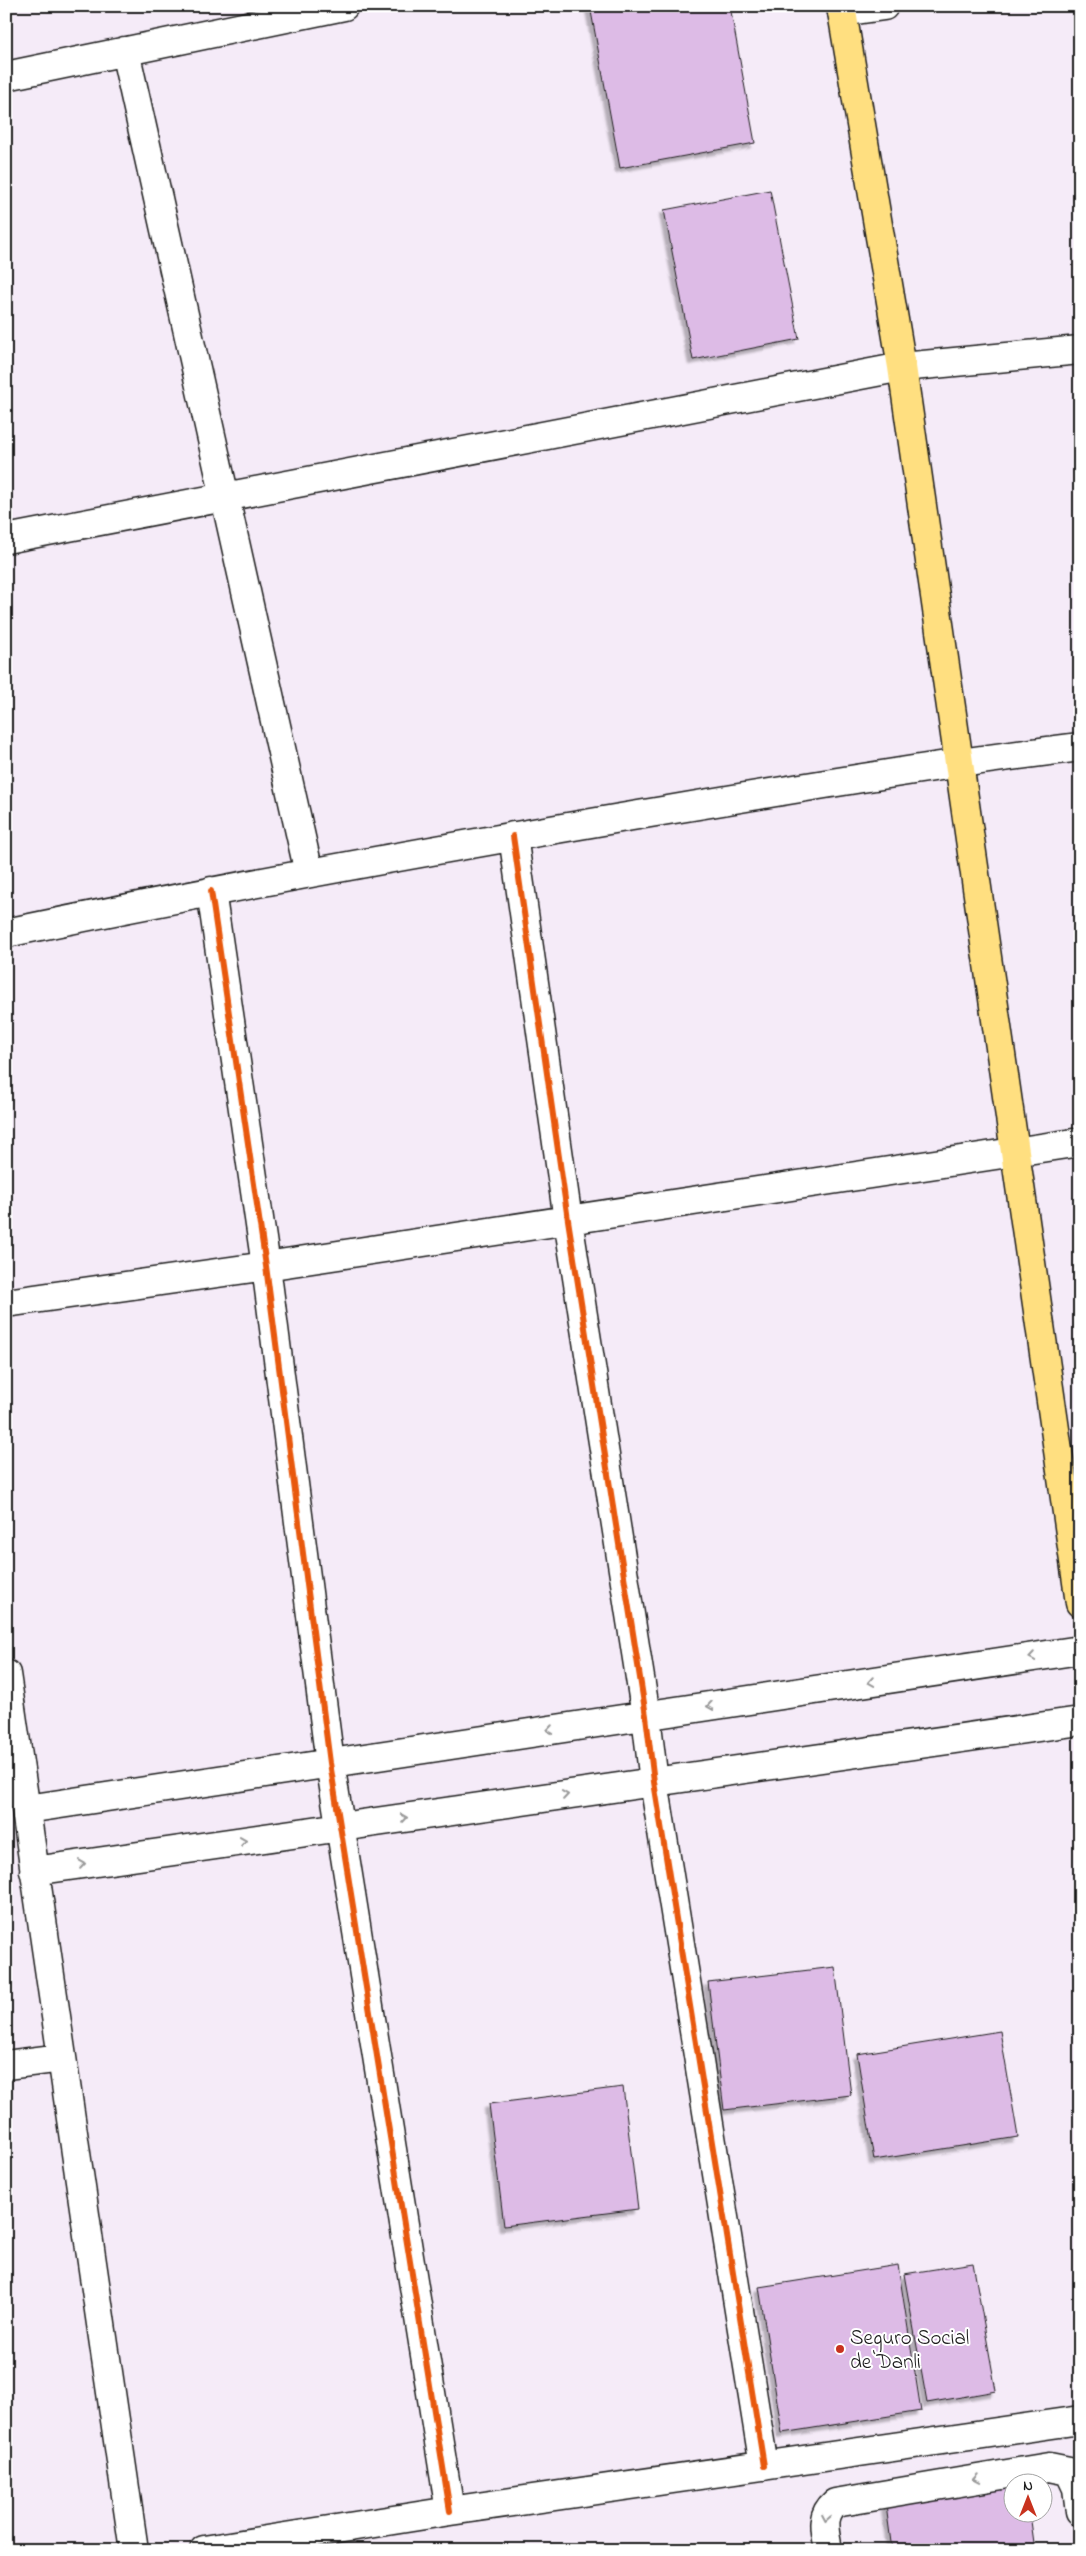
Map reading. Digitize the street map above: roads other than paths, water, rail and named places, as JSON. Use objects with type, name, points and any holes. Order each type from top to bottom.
[{"type":"highway","points":[[841,9],[902,367],[1080,1603]]},
{"type":"street","points":[[6,76],[344,6]]},
{"type":"street","points":[[841,9],[884,6]]},
{"type":"street","points":[[125,51],[309,873]]},
{"type":"street","points":[[6,539],[902,367],[1080,350]]},
{"type":"street","points":[[6,933],[211,891],[513,836],[959,762],[1080,747]]},
{"type":"street","points":[[513,836],[568,1220],[646,1716],[654,1782],[764,2466]]},
{"type":"street","points":[[211,891],[266,1266],[330,1763],[450,2511]]},
{"type":"street","points":[[6,1303],[266,1266],[1080,1142]]},
{"type":"street","points":[[27,1809],[1080,1650]]},
{"type":"street","points":[[6,1674],[134,2550]]},
{"type":"street","points":[[34,1871],[1080,1721]]},
{"type":"street","points":[[6,2065],[62,2058]]},
{"type":"street","points":[[204,2550],[450,2511],[1080,2420]]},
{"type":"street","points":[[828,2550],[824,2524],[826,2511],[835,2503],[1049,2467],[1069,2470],[1077,2488],[1080,2512]]},
{"type":"place","name":"Seguro Social de Danli","points":[[840,2349]]}]
